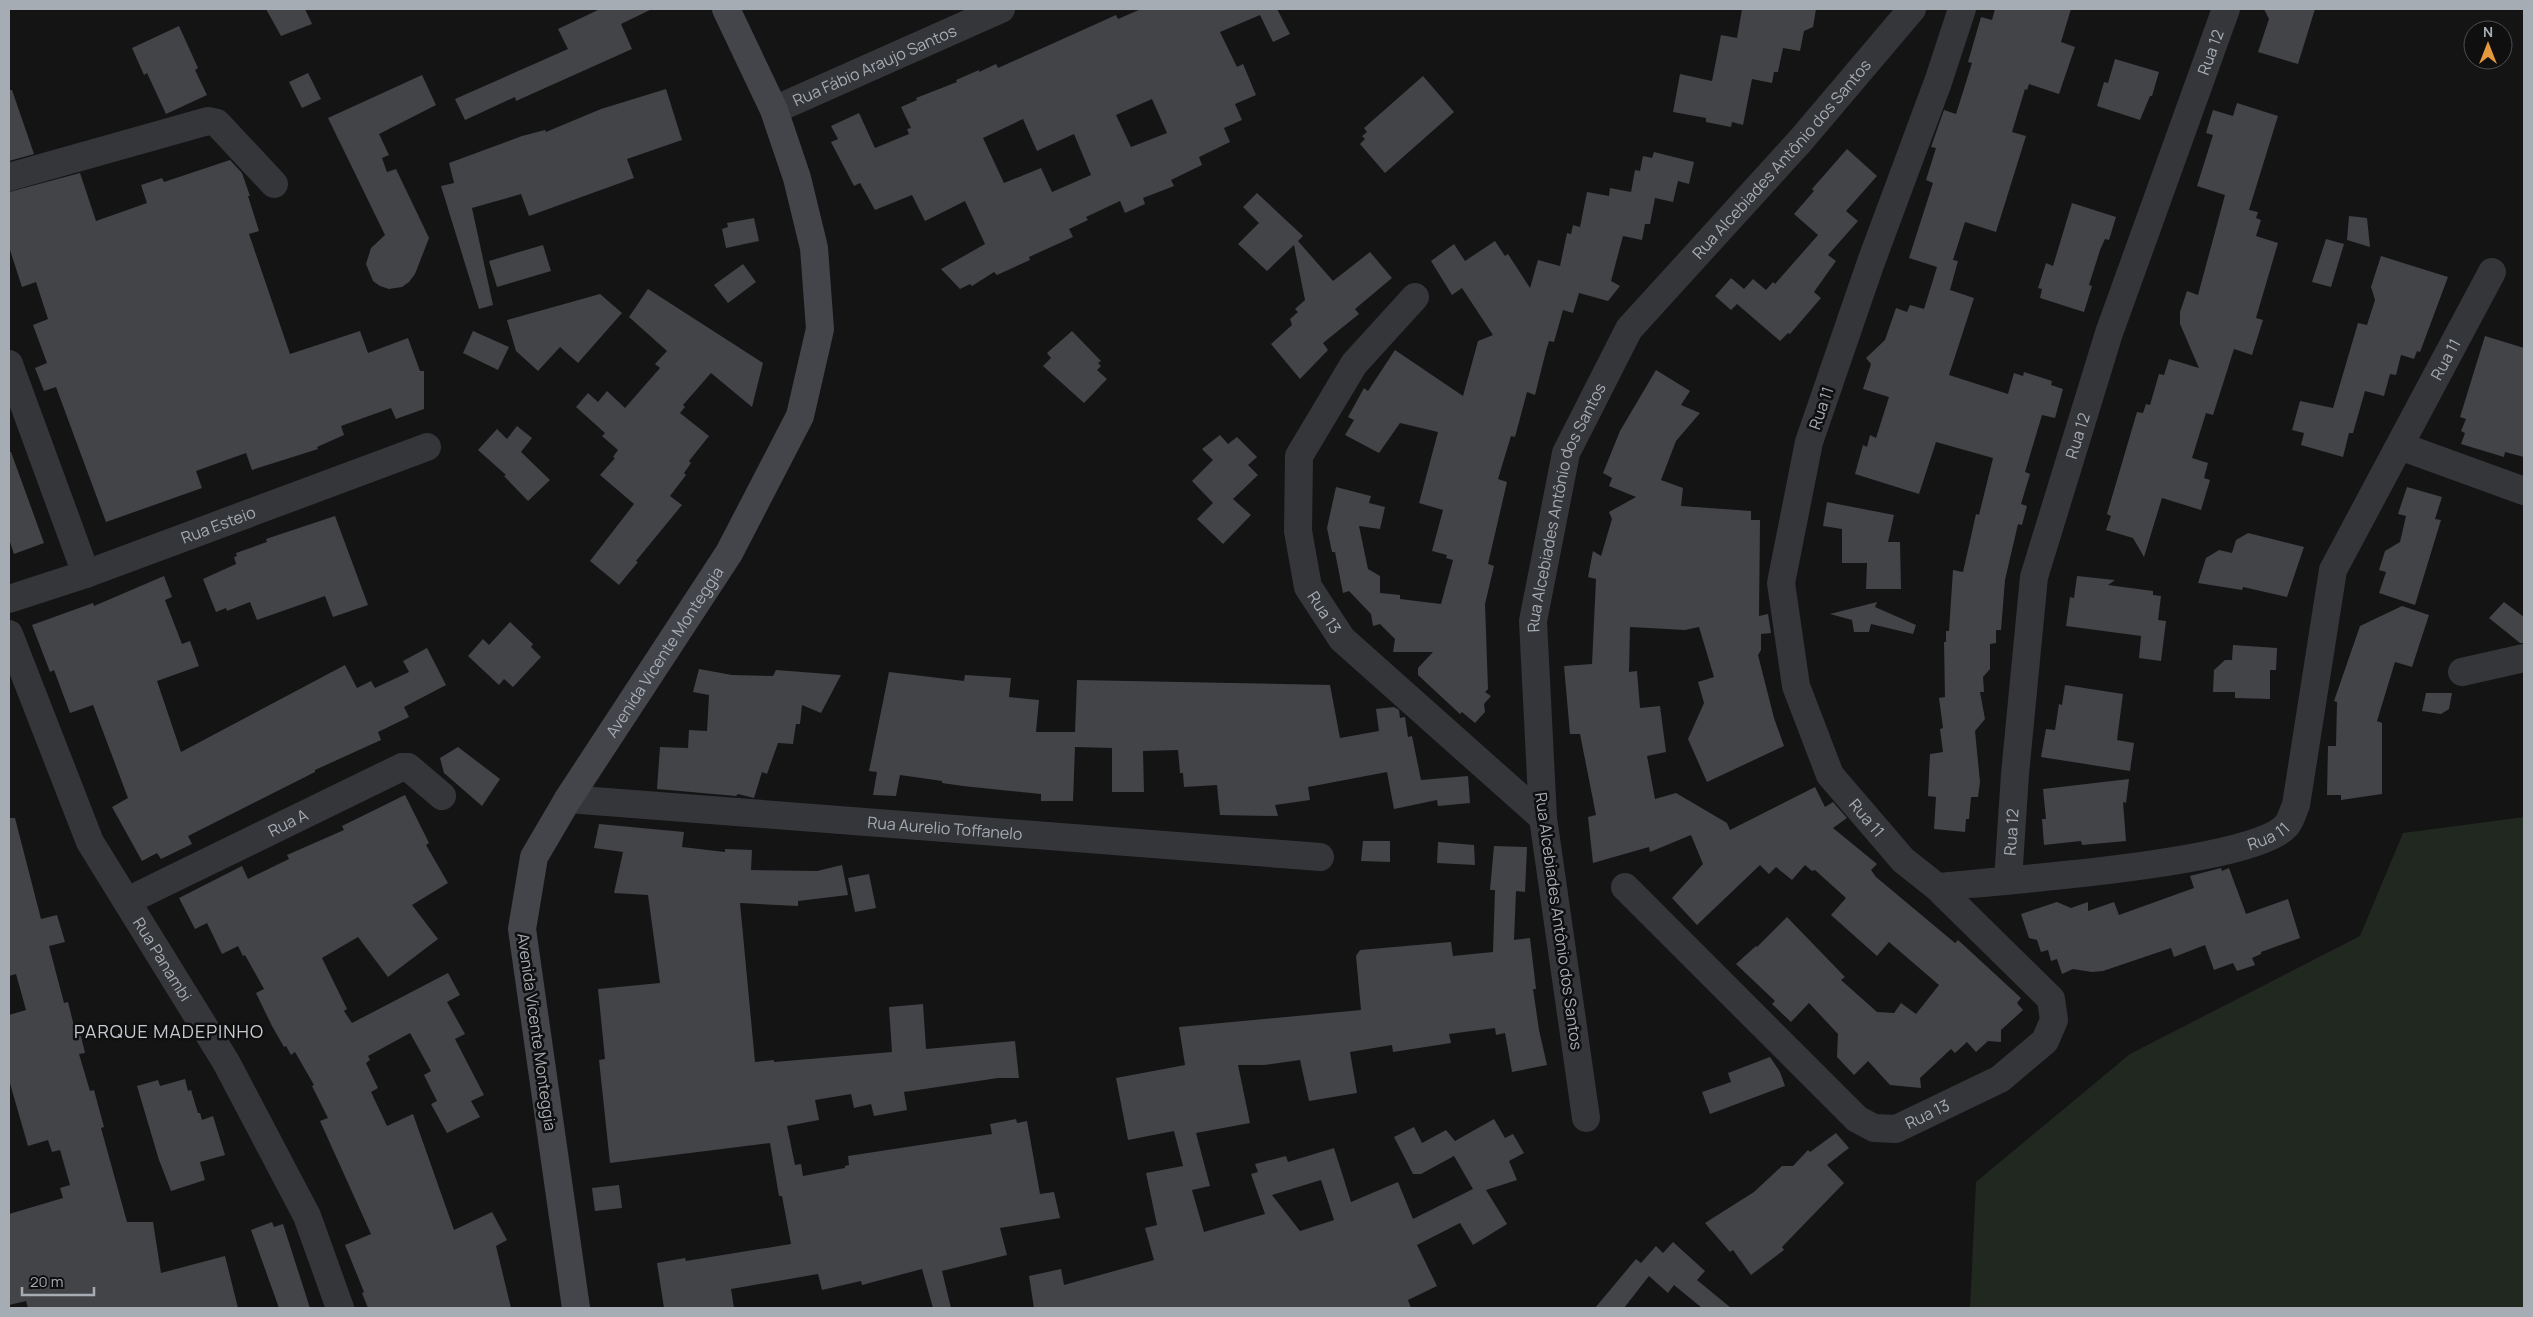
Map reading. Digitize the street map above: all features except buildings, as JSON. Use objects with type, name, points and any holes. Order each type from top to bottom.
[{"type":"main road","name":"Avenida Vicente Monteggia","points":[[576,1308],[522,929],[534,857],[568,799],[729,553],[800,416],[820,329],[815,258],[797,178],[774,110],[726,9]]},
{"type":"street","name":"Rua Fábio Araujo Santos","points":[[774,110],[1002,9]]},
{"type":"street","name":"Rua Alcebiades Antônio dos Santos","points":[[1586,1118],[1543,818],[1533,621],[1566,453],[1630,329],[1801,140],[1912,9]]},
{"type":"street","name":"Rua 11","points":[[1962,9],[1938,82],[1871,262],[1809,442],[1781,583],[1796,686],[1830,774],[1903,860],[1936,887],[2188,860],[2263,840],[2286,826],[2296,805],[2333,570],[2492,272]]},
{"type":"street","name":"Rua 12","points":[[2008,880],[2015,774],[2034,577],[2109,332],[2226,9]]},
{"type":"street","points":[[9,177],[208,121],[217,123],[274,184]]},
{"type":"street","name":"Rua 13","points":[[1415,296],[1354,364],[1300,456],[1298,531],[1308,587],[1342,639],[1543,818]]},
{"type":"street","points":[[9,364],[86,574]]},
{"type":"street","points":[[2400,446],[2524,491]]},
{"type":"street","name":"Rua Esteio","points":[[9,599],[86,574],[427,447]]},
{"type":"street","name":"Rua Panambi","points":[[9,634],[90,842],[226,1062],[307,1216],[340,1308]]},
{"type":"street","points":[[2462,672],[2524,658]]},
{"type":"street","name":"Rua A","points":[[127,901],[402,767],[408,767],[442,796]]},
{"type":"street","name":"Rua Aurelio Toffanelo","points":[[568,799],[1320,857]]},
{"type":"street","name":"Rua 13","points":[[1625,887],[1857,1119],[1874,1128],[1896,1129],[2000,1079],[2045,1041],[2054,1020],[2051,999],[1936,887]]},
{"type":"shaded area","points":[[2524,817],[2524,1308],[1970,1308],[1976,1182],[2130,1054],[2360,936],[2403,833]]},
{"type":"district","name":"PARQUE MADEPINHO","points":[[169,1031]]}]
